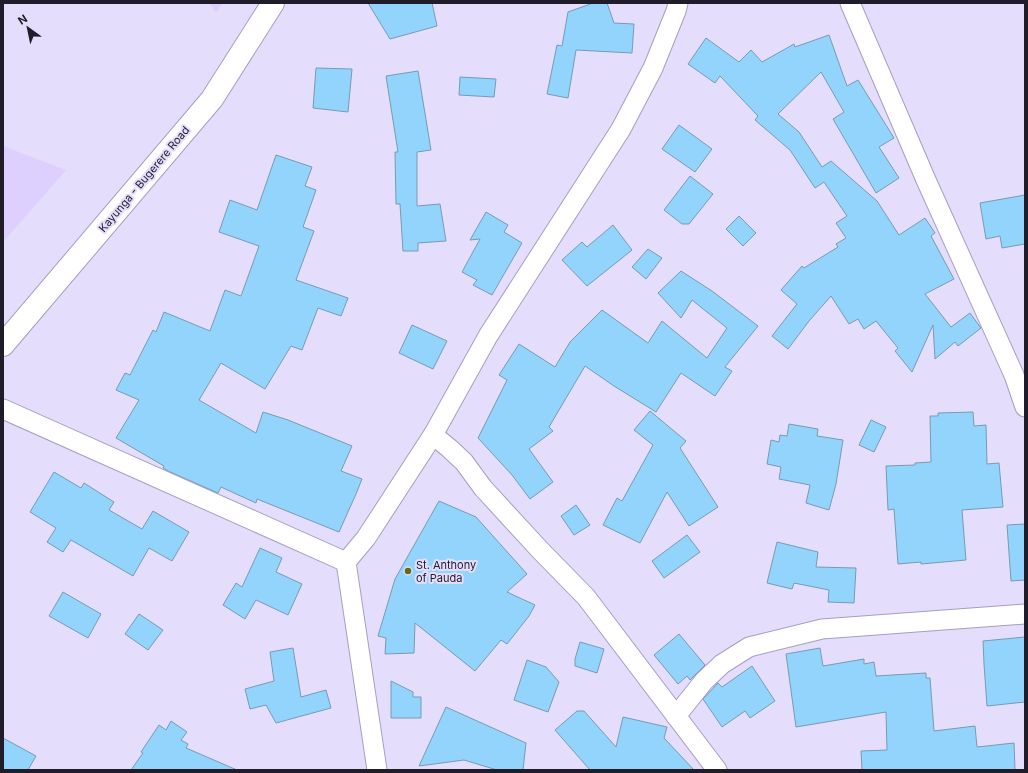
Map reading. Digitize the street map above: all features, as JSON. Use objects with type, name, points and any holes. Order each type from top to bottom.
[{"type":"main road","name":"Kayunga - Bugerere Road","points":[[3,345],[212,99],[273,3]]},
{"type":"street","points":[[378,770],[346,562],[366,538],[433,435],[488,336],[621,129],[654,68],[678,3]]},
{"type":"street","points":[[850,3],[926,180],[1014,375],[1025,407]]},
{"type":"street","points":[[3,409],[346,562]]},
{"type":"street","points":[[433,435],[450,448],[464,462],[483,488],[586,597],[717,770]]},
{"type":"street","points":[[676,716],[704,681],[722,664],[749,647],[822,629],[1025,614]]},
{"type":"shaded area","points":[[209,3],[223,3],[216,13]]},
{"type":"shaded area","points":[[3,146],[66,170],[3,242]]},
{"type":"building","points":[[368,3],[432,3],[437,26],[390,39]]},
{"type":"building","points":[[593,3],[607,3],[614,23],[634,24],[632,53],[576,50],[568,98],[547,94],[557,45],[562,46],[568,12]]},
{"type":"building","points":[[829,35],[847,86],[858,80],[894,138],[879,147],[899,178],[876,193],[833,119],[844,112],[821,72],[778,114],[799,132],[822,167],[831,161],[877,201],[899,235],[925,218],[935,233],[931,236],[954,279],[925,294],[951,327],[970,313],[981,328],[958,346],[955,342],[935,359],[933,325],[912,372],[895,351],[898,348],[876,321],[864,329],[858,319],[849,324],[831,296],[809,321],[788,349],[772,336],[797,304],[781,290],[802,266],[804,268],[838,247],[836,244],[846,238],[836,223],[847,216],[824,182],[815,188],[790,150],[755,120],[758,116],[720,76],[715,83],[688,64],[706,38],[739,62],[751,50],[762,62],[794,44],[795,47]]},
{"type":"building","points":[[316,68],[352,69],[348,112],[313,108]]},
{"type":"building","points":[[418,71],[431,150],[417,152],[417,206],[440,204],[446,241],[418,243],[418,251],[403,251],[400,204],[396,204],[395,152],[398,152],[386,76]]},
{"type":"building","points":[[460,77],[496,79],[494,97],[459,95]]},
{"type":"building","points":[[679,125],[712,149],[695,172],[662,149]]},
{"type":"building","points":[[276,155],[312,167],[305,186],[316,190],[303,227],[314,231],[296,280],[348,298],[341,316],[318,308],[302,350],[291,346],[265,389],[221,363],[199,400],[256,433],[263,412],[288,420],[352,446],[341,471],[362,479],[339,532],[257,499],[256,503],[221,487],[218,493],[168,471],[163,468],[164,466],[116,438],[139,400],[116,390],[125,373],[130,375],[153,330],[156,332],[164,312],[210,331],[225,290],[241,296],[259,246],[219,232],[230,200],[257,210]]},
{"type":"building","points":[[690,176],[713,194],[689,224],[682,224],[664,210]]},
{"type":"building","points":[[1025,195],[1025,244],[1002,248],[1000,236],[986,239],[980,203]]},
{"type":"building","points":[[486,212],[508,225],[504,232],[522,243],[492,295],[473,285],[477,280],[462,272],[480,239],[470,240]]},
{"type":"building","points":[[739,216],[756,233],[743,246],[726,229]]},
{"type":"building","points":[[613,225],[632,250],[587,286],[562,260],[582,242],[587,247]]},
{"type":"building","points":[[648,249],[662,258],[646,279],[632,267]]},
{"type":"building","points":[[681,271],[712,291],[758,326],[725,367],[732,371],[715,396],[681,373],[656,412],[585,366],[549,427],[553,431],[529,449],[553,482],[530,499],[512,475],[478,438],[507,380],[499,375],[519,344],[555,367],[570,342],[602,310],[648,343],[662,321],[707,358],[727,328],[692,300],[681,318],[658,293]]},
{"type":"building","points":[[412,325],[447,341],[433,369],[399,353]]},
{"type":"building","points":[[650,411],[686,441],[680,448],[718,507],[689,526],[667,492],[640,543],[603,525],[617,498],[622,501],[653,445],[634,430]]},
{"type":"building","points":[[973,412],[974,426],[986,425],[987,464],[999,463],[1003,507],[962,510],[966,560],[921,564],[921,562],[898,564],[894,509],[888,510],[886,466],[915,465],[915,463],[931,462],[930,416],[938,416],[938,413]]},
{"type":"building","points":[[871,420],[886,427],[874,452],[859,445]]},
{"type":"building","points":[[789,424],[818,429],[817,436],[843,440],[836,484],[829,510],[806,503],[810,485],[779,479],[781,467],[767,464],[771,440],[779,442],[780,435],[787,436]]},
{"type":"building","points":[[54,472],[81,488],[84,483],[114,502],[109,510],[142,529],[153,511],[189,532],[172,561],[149,548],[133,576],[71,540],[63,552],[47,542],[56,528],[30,512]]},
{"type":"building","points":[[439,501],[476,517],[527,574],[507,592],[535,605],[529,616],[507,644],[501,640],[475,671],[415,623],[414,653],[385,654],[386,638],[378,636],[395,579]]},
{"type":"building","points":[[576,505],[590,525],[574,535],[561,516]]},
{"type":"building","points":[[1025,524],[1025,580],[1011,581],[1007,525]]},
{"type":"building","points":[[687,535],[700,552],[664,578],[652,561]]},
{"type":"building","points":[[777,542],[818,552],[816,567],[856,568],[854,603],[828,602],[829,590],[794,583],[792,589],[767,583]]},
{"type":"building","points":[[260,548],[282,558],[276,572],[302,584],[288,615],[256,600],[245,619],[223,605],[236,583],[242,587]]},
{"type":"building","points":[[63,592],[101,614],[88,638],[49,616]]},
{"type":"building","points":[[139,614],[163,630],[148,650],[125,634]]},
{"type":"building","points":[[679,634],[705,665],[690,680],[687,676],[678,684],[654,655]]},
{"type":"building","points":[[1025,637],[1025,702],[987,706],[983,641]]},
{"type":"building","points":[[580,642],[604,649],[597,673],[575,666],[575,659]]},
{"type":"building","points":[[293,648],[301,697],[326,690],[331,708],[276,723],[266,705],[250,709],[245,689],[274,681],[270,652]]},
{"type":"building","points":[[820,648],[823,666],[864,659],[864,664],[874,662],[876,676],[926,673],[926,678],[930,678],[934,731],[975,726],[977,747],[1014,743],[1015,770],[862,770],[861,751],[887,750],[886,712],[796,727],[786,654]]},
{"type":"building","points":[[527,660],[546,667],[559,682],[548,712],[514,700]]},
{"type":"building","points":[[752,666],[775,701],[750,718],[745,711],[722,727],[703,699],[718,683],[722,687]]},
{"type":"building","points":[[391,681],[413,692],[413,697],[421,697],[421,718],[391,718]]},
{"type":"building","points":[[446,707],[526,743],[523,770],[497,770],[464,760],[419,766]]},
{"type":"building","points":[[577,711],[584,711],[616,747],[623,717],[667,727],[664,738],[694,770],[590,770],[555,730]]},
{"type":"building","points":[[171,721],[187,732],[181,740],[188,744],[186,748],[237,770],[131,770],[143,753],[141,752],[159,725],[166,730]]},
{"type":"building","points":[[3,738],[36,756],[28,770],[3,770]]},
{"type":"place","name":"St. Anthony of Pauda","points":[[408,571]]}]
